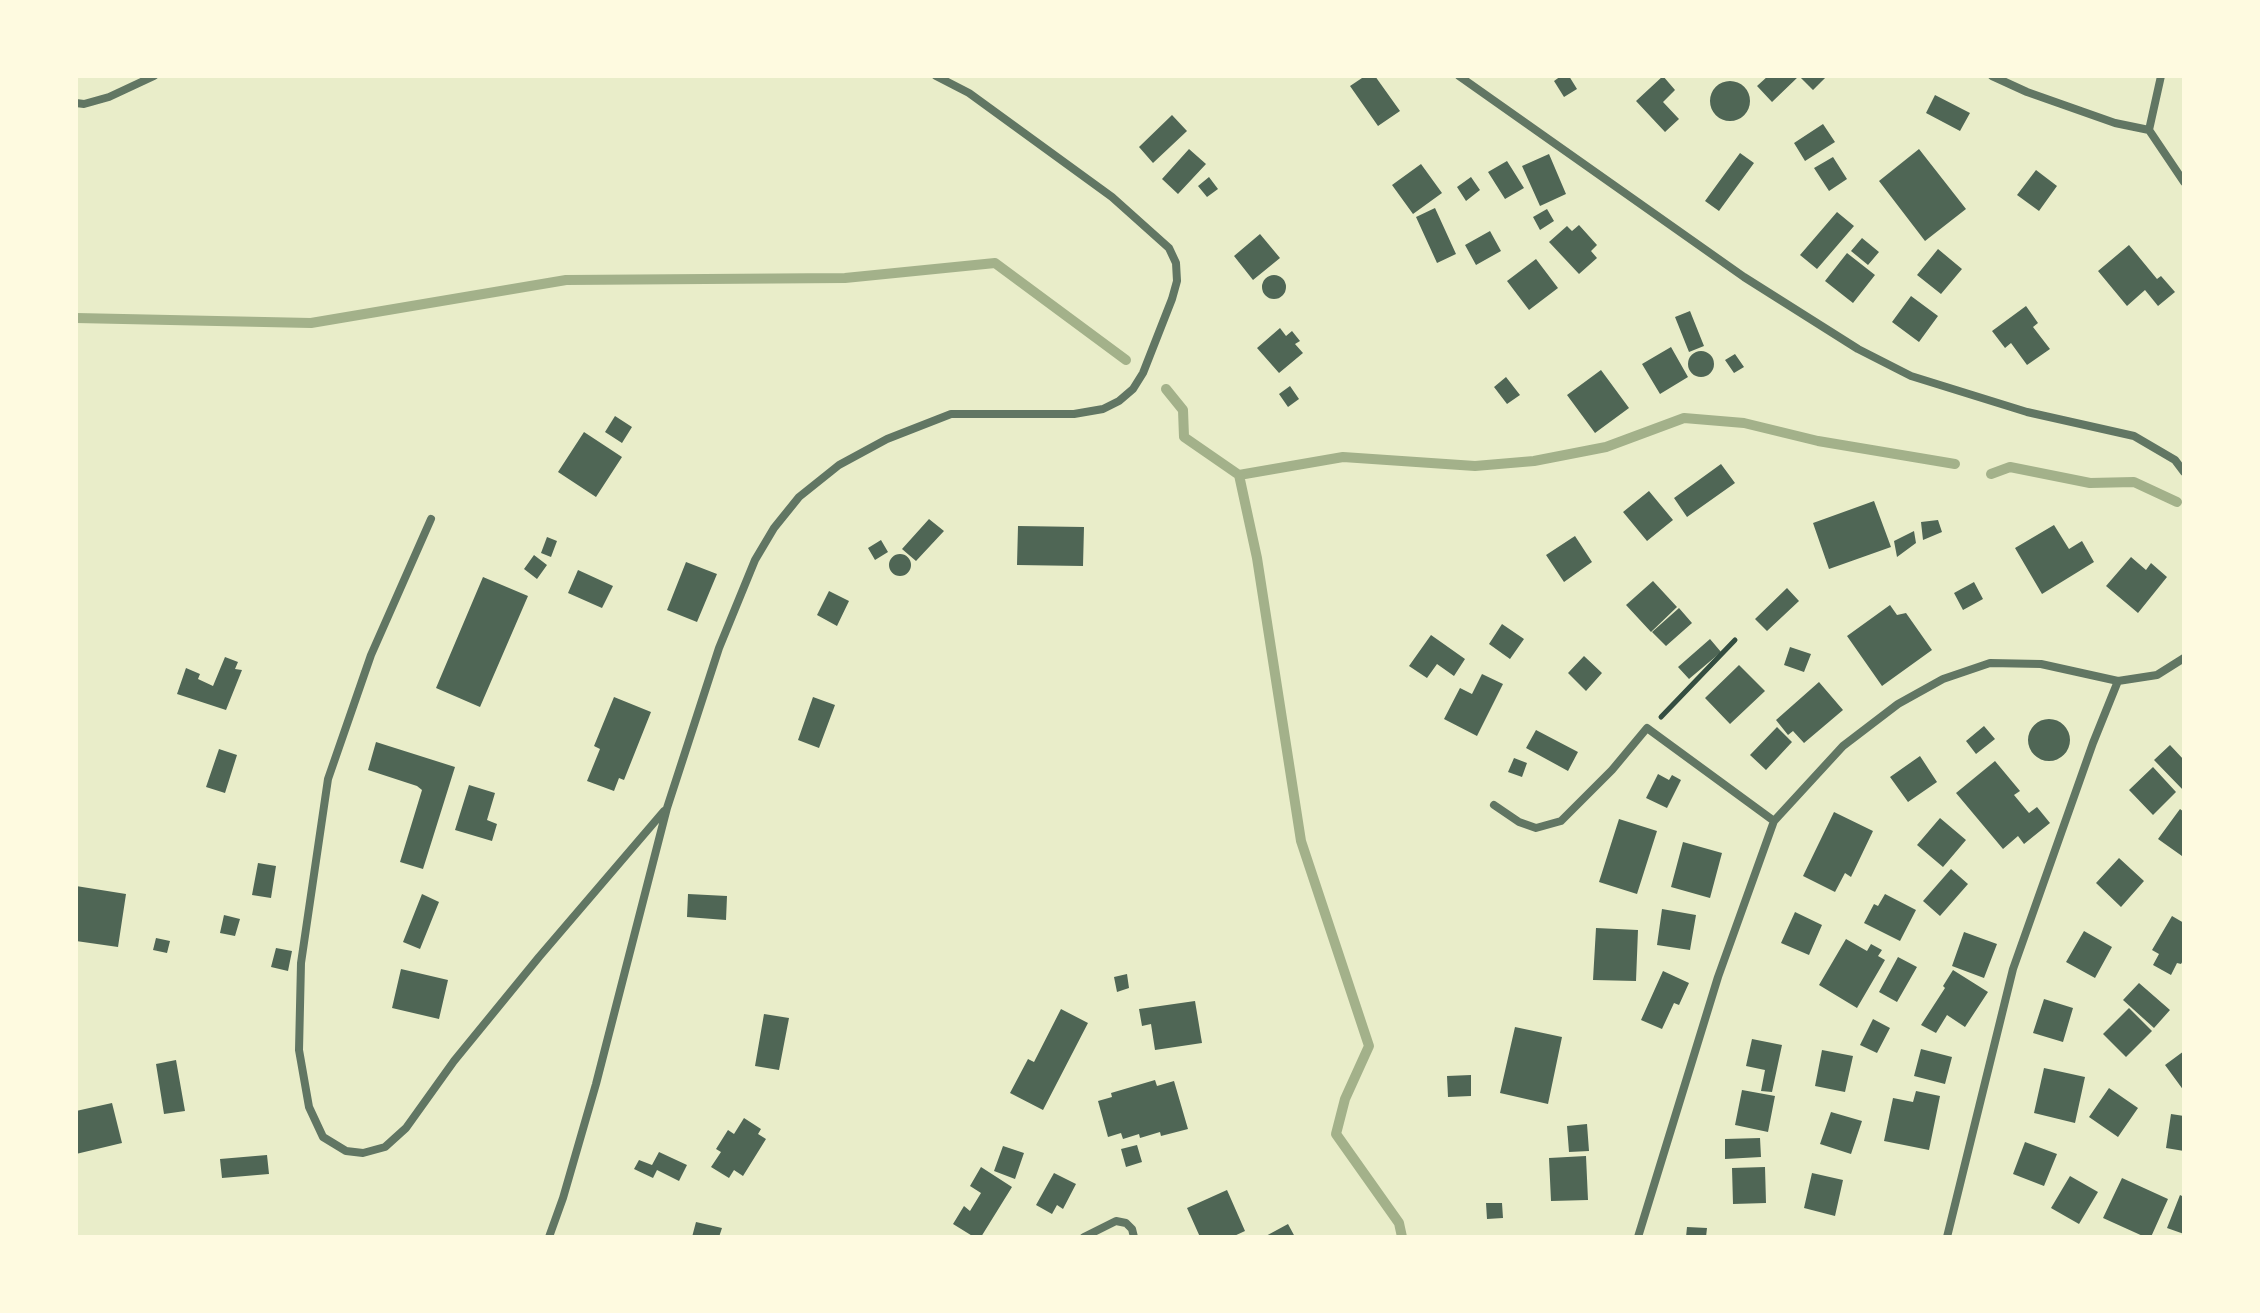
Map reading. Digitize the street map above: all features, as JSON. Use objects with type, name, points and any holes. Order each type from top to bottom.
[{"type":"street","points":[[76,103],[84,104],[109,97],[154,76]]},
{"type":"street","points":[[549,1237],[596,1084],[667,808],[719,648],[755,560],[774,528],[799,497],[839,465],[887,439],[951,414],[1074,414],[1103,409],[1119,401],[1133,389],[1143,373],[1172,299],[1177,281],[1176,263],[1169,248],[1112,197],[969,93],[936,76]]},
{"type":"street","points":[[1459,76],[1744,277],[1858,349],[1911,376],[2027,412],[2134,436],[2175,460],[2184,472]]},
{"type":"street","points":[[1992,76],[2027,92],[2115,123],[2149,130],[2184,182]]},
{"type":"street","points":[[2149,130],[2161,76]]},
{"type":"street","points":[[431,519],[371,655],[328,779],[301,963],[299,1050],[309,1107],[323,1137],[346,1151],[363,1153],[385,1147],[406,1128],[491,1015],[667,808]]},
{"type":"street","points":[[1638,1237],[1718,977],[1774,821],[1843,746],[1898,704],[1943,679],[1990,663],[2041,664],[2118,681],[2157,675],[2184,658]]},
{"type":"street","points":[[1947,1237],[2013,969],[2118,681]]},
{"type":"street","points":[[1494,805],[1519,822],[1536,828],[1561,821],[1627,754],[1647,728],[1774,821]]},
{"type":"street","points":[[1084,1237],[1116,1221],[1126,1223],[1134,1237]]},
{"type":"path","points":[[1647,728],[1666,713],[1735,640]]},
{"type":"building","points":[[1365,76],[1375,76],[1400,111],[1378,126],[1350,86]]},
{"type":"building","points":[[1561,76],[1569,76],[1577,89],[1564,97],[1554,81]]},
{"type":"building","points":[[1663,76],[1675,90],[1663,102],[1679,119],[1665,132],[1636,101]]},
{"type":"building","points":[[1768,76],[1799,76],[1772,102],[1757,86]]},
{"type":"building","points":[[1799,76],[1827,76],[1813,90]]},
{"type":"building","points":[[1730,81],[1744,87],[1750,101],[1744,115],[1730,121],[1716,115],[1710,101],[1716,87]]},
{"type":"building","points":[[1935,95],[1970,113],[1960,131],[1926,113]]},
{"type":"building","points":[[1172,115],[1187,131],[1153,163],[1139,147]]},
{"type":"building","points":[[1823,124],[1835,142],[1805,161],[1794,143]]},
{"type":"building","points":[[1189,149],[1206,164],[1178,194],[1162,179]]},
{"type":"building","points":[[1919,149],[1966,209],[1925,241],[1879,181]]},
{"type":"building","points":[[1740,153],[1754,163],[1719,211],[1705,201]]},
{"type":"building","points":[[1549,154],[1566,194],[1540,206],[1522,166]]},
{"type":"building","points":[[1833,157],[1847,179],[1829,191],[1814,168]]},
{"type":"building","points":[[1507,161],[1524,188],[1505,199],[1488,172]]},
{"type":"building","points":[[1421,164],[1442,193],[1413,214],[1392,185]]},
{"type":"building","points":[[2036,170],[2057,186],[2039,211],[2017,195]]},
{"type":"building","points":[[1209,177],[1218,189],[1207,197],[1198,186]]},
{"type":"building","points":[[1471,177],[1480,190],[1466,201],[1457,187]]},
{"type":"building","points":[[1435,208],[1456,254],[1437,263],[1416,217]]},
{"type":"building","points":[[1547,209],[1554,221],[1540,230],[1533,217]]},
{"type":"building","points":[[1837,212],[1854,226],[1817,269],[1800,255]]},
{"type":"building","points":[[1579,225],[1597,245],[1591,251],[1597,258],[1579,274],[1549,242],[1567,226],[1572,231]]},
{"type":"building","points":[[1490,231],[1501,251],[1476,265],[1465,245]]},
{"type":"building","points":[[1260,234],[1280,258],[1253,280],[1234,256]]},
{"type":"building","points":[[1862,238],[1879,252],[1868,265],[1851,251]]},
{"type":"building","points":[[2129,245],[2157,279],[2161,276],[2175,292],[2158,306],[2145,290],[2127,306],[2098,271]]},
{"type":"building","points":[[1938,249],[1962,269],[1941,294],[1917,275]]},
{"type":"building","points":[[1847,253],[1875,275],[1853,303],[1825,281]]},
{"type":"building","points":[[1536,259],[1558,288],[1529,310],[1507,281]]},
{"type":"building","points":[[1274,275],[1285,282],[1286,287],[1279,298],[1274,299],[1263,292],[1262,287],[1269,276]]},
{"type":"building","points":[[1911,296],[1938,316],[1919,342],[1892,322]]},
{"type":"building","points":[[2026,306],[2038,323],[2033,327],[2050,349],[2027,365],[2011,343],[2005,348],[1992,331]]},
{"type":"building","points":[[1690,311],[1704,346],[1689,352],[1675,317]]},
{"type":"building","points":[[1280,328],[1286,336],[1292,331],[1300,341],[1295,344],[1303,353],[1279,373],[1257,348]]},
{"type":"building","points":[[1671,347],[1688,377],[1660,394],[1642,364]]},
{"type":"building","points":[[1701,351],[1710,355],[1714,364],[1710,373],[1701,377],[1692,373],[1688,364],[1692,355]]},
{"type":"building","points":[[1735,354],[1744,367],[1734,373],[1725,360]]},
{"type":"building","points":[[1601,370],[1629,408],[1595,433],[1567,395]]},
{"type":"building","points":[[1506,377],[1520,395],[1507,404],[1494,387]]},
{"type":"building","points":[[1290,386],[1299,399],[1288,407],[1279,394]]},
{"type":"building","points":[[615,416],[632,427],[622,443],[605,432]]},
{"type":"building","points":[[584,432],[622,457],[596,497],[558,472]]},
{"type":"building","points":[[1721,464],[1735,483],[1687,517],[1674,498]]},
{"type":"building","points":[[1649,491],[1673,520],[1647,541],[1623,512]]},
{"type":"building","points":[[1874,501],[1891,547],[1829,569],[1813,523]]},
{"type":"building","points":[[929,519],[944,531],[916,561],[902,549]]},
{"type":"building","points":[[1938,520],[1942,532],[1923,540],[1921,522]]},
{"type":"building","points":[[2054,525],[2069,549],[2082,541],[2094,562],[2042,594],[2015,548]]},
{"type":"building","points":[[1018,526],[1084,527],[1083,566],[1017,565]]},
{"type":"building","points":[[1914,531],[1916,543],[1897,557],[1894,541]]},
{"type":"building","points":[[1575,536],[1592,562],[1564,582],[1546,555]]},
{"type":"building","points":[[547,537],[557,541],[551,557],[541,553]]},
{"type":"building","points":[[881,540],[888,552],[875,560],[868,548]]},
{"type":"building","points":[[900,554],[911,565],[900,576],[889,565]]},
{"type":"building","points":[[534,555],[547,565],[537,579],[524,569]]},
{"type":"building","points":[[2131,557],[2146,570],[2151,563],[2167,577],[2138,613],[2106,586]]},
{"type":"building","points":[[686,562],[717,574],[697,622],[667,610]]},
{"type":"building","points":[[578,570],[613,586],[602,608],[568,593]]},
{"type":"building","points":[[483,577],[528,596],[480,707],[436,688]]},
{"type":"building","points":[[1653,581],[1677,607],[1651,632],[1626,605]]},
{"type":"building","points":[[1974,582],[1983,599],[1963,610],[1954,593]]},
{"type":"building","points":[[1787,588],[1799,601],[1767,631],[1755,619]]},
{"type":"building","points":[[829,591],[849,601],[837,626],[817,615]]},
{"type":"building","points":[[1890,605],[1897,615],[1906,613],[1932,650],[1882,686],[1847,636]]},
{"type":"building","points":[[1679,608],[1692,623],[1666,646],[1652,632]]},
{"type":"building","points":[[1502,624],[1524,639],[1510,659],[1489,644]]},
{"type":"building","points":[[1431,635],[1465,659],[1454,676],[1437,664],[1427,678],[1409,666]]},
{"type":"building","points":[[1710,639],[1721,652],[1689,679],[1678,667]]},
{"type":"building","points":[[1790,647],[1811,654],[1804,672],[1784,665]]},
{"type":"building","points":[[1584,656],[1602,673],[1586,691],[1568,673]]},
{"type":"building","points":[[225,657],[238,662],[235,669],[242,670],[226,710],[177,694],[186,668],[200,674],[198,679],[213,686]]},
{"type":"building","points":[[1739,665],[1765,691],[1730,724],[1705,698]]},
{"type":"building","points":[[1482,674],[1503,684],[1477,736],[1444,719],[1460,688],[1472,694]]},
{"type":"building","points":[[1819,682],[1843,710],[1804,743],[1793,731],[1788,735],[1776,720]]},
{"type":"building","points":[[614,697],[651,712],[624,780],[619,778],[614,791],[587,781],[600,749],[594,746]]},
{"type":"building","points":[[813,697],[835,705],[819,748],[798,740]]},
{"type":"building","points":[[2049,719],[2064,725],[2070,740],[2064,755],[2049,761],[2034,755],[2028,740],[2034,725]]},
{"type":"building","points":[[1984,726],[1995,739],[1976,754],[1966,741]]},
{"type":"building","points":[[1777,727],[1792,742],[1766,770],[1750,755]]},
{"type":"building","points":[[1536,730],[1578,752],[1568,771],[1526,748]]},
{"type":"building","points":[[376,742],[455,767],[423,869],[400,862],[422,790],[368,770]]},
{"type":"building","points":[[2170,745],[2184,760],[2184,791],[2154,760]]},
{"type":"building","points":[[219,749],[237,755],[225,793],[206,787]]},
{"type":"building","points":[[1920,756],[1937,782],[1908,802],[1890,777]]},
{"type":"building","points":[[1514,758],[1527,763],[1522,777],[1508,772]]},
{"type":"building","points":[[1995,761],[2020,791],[2014,795],[2029,813],[2037,807],[2050,823],[2024,844],[2018,836],[2003,849],[1956,793]]},
{"type":"building","points":[[2153,767],[2176,792],[2153,815],[2129,790]]},
{"type":"building","points":[[1658,774],[1669,780],[1672,775],[1681,780],[1667,808],[1646,798]]},
{"type":"building","points":[[469,785],[495,793],[487,820],[497,824],[492,841],[455,830]]},
{"type":"building","points":[[2180,809],[2184,812],[2182,856],[2158,839]]},
{"type":"building","points":[[1834,812],[1873,831],[1851,877],[1845,873],[1835,892],[1803,876]]},
{"type":"building","points":[[1940,818],[1966,840],[1943,867],[1917,845]]},
{"type":"building","points":[[1619,819],[1657,831],[1637,894],[1599,882]]},
{"type":"building","points":[[1683,842],[1722,853],[1710,898],[1671,887]]},
{"type":"building","points":[[2119,858],[2144,881],[2121,907],[2096,883]]},
{"type":"building","points":[[258,863],[276,866],[271,898],[252,895]]},
{"type":"building","points":[[1951,869],[1968,884],[1940,916],[1923,901]]},
{"type":"building","points":[[76,886],[126,894],[118,947],[76,941]]},
{"type":"building","points":[[422,894],[439,902],[420,949],[403,942]]},
{"type":"building","points":[[688,894],[727,896],[726,920],[687,917]]},
{"type":"building","points":[[1885,894],[1916,910],[1900,941],[1864,923],[1874,904],[1878,906]]},
{"type":"building","points":[[1662,909],[1696,915],[1690,950],[1657,945]]},
{"type":"building","points":[[1795,912],[1822,925],[1809,955],[1781,943]]},
{"type":"building","points":[[224,915],[240,919],[235,936],[220,933]]},
{"type":"building","points":[[2172,916],[2184,923],[2184,959],[2181,964],[2177,963],[2171,975],[2153,965],[2159,954],[2152,950]]},
{"type":"building","points":[[1596,928],[1638,930],[1636,981],[1593,980]]},
{"type":"building","points":[[2084,931],[2112,947],[2095,978],[2066,962]]},
{"type":"building","points":[[1964,932],[1997,944],[1984,978],[1952,966]]},
{"type":"building","points":[[156,938],[170,941],[167,953],[153,950]]},
{"type":"building","points":[[1846,939],[1867,951],[1871,944],[1882,950],[1878,956],[1885,960],[1857,1008],[1819,985]]},
{"type":"building","points":[[276,948],[292,951],[288,971],[271,967]]},
{"type":"building","points":[[1898,957],[1917,967],[1897,1002],[1879,992]]},
{"type":"building","points":[[401,969],[448,980],[439,1019],[392,1008]]},
{"type":"building","points":[[1953,970],[1988,992],[1965,1027],[1947,1015],[1936,1033],[1921,1025]]},
{"type":"building","points":[[1663,971],[1689,983],[1679,1005],[1674,1003],[1662,1029],[1641,1020]]},
{"type":"building","points":[[1127,974],[1129,988],[1117,992],[1114,977]]},
{"type":"building","points":[[2139,983],[2170,1010],[2154,1028],[2123,1000]]},
{"type":"building","points":[[2044,999],[2073,1008],[2063,1042],[2033,1033]]},
{"type":"building","points":[[1195,1001],[1202,1043],[1155,1050],[1151,1024],[1142,1026],[1139,1009]]},
{"type":"building","points":[[2129,1008],[2152,1031],[2126,1057],[2103,1034]]},
{"type":"building","points":[[1061,1009],[1088,1023],[1043,1110],[1010,1093],[1028,1059],[1034,1062]]},
{"type":"building","points":[[764,1014],[789,1018],[779,1070],[755,1066]]},
{"type":"building","points":[[1873,1019],[1890,1028],[1877,1053],[1860,1045]]},
{"type":"building","points":[[1515,1027],[1562,1037],[1548,1104],[1500,1093]]},
{"type":"building","points":[[1752,1039],[1782,1045],[1772,1092],[1761,1091],[1765,1070],[1746,1066]]},
{"type":"building","points":[[1921,1049],[1952,1057],[1945,1084],[1914,1076]]},
{"type":"building","points":[[1822,1050],[1853,1056],[1845,1092],[1815,1086]]},
{"type":"building","points":[[2184,1051],[2184,1091],[2165,1065]]},
{"type":"building","points":[[176,1060],[185,1111],[164,1114],[156,1064]]},
{"type":"building","points":[[2044,1068],[2085,1077],[2075,1123],[2034,1113]]},
{"type":"building","points":[[1471,1075],[1471,1096],[1448,1097],[1447,1076]]},
{"type":"building","points":[[1155,1080],[1157,1086],[1174,1081],[1188,1129],[1161,1136],[1160,1132],[1140,1138],[1139,1134],[1123,1139],[1121,1133],[1108,1137],[1098,1101],[1112,1097],[1111,1093]]},
{"type":"building","points":[[2109,1088],[2138,1108],[2118,1137],[2089,1117]]},
{"type":"building","points":[[1742,1090],[1775,1096],[1768,1132],[1735,1125]]},
{"type":"building","points":[[1916,1091],[1940,1096],[1929,1150],[1884,1141],[1893,1098],[1913,1102]]},
{"type":"building","points":[[112,1103],[122,1143],[76,1154],[76,1111]]},
{"type":"building","points":[[1831,1112],[1862,1121],[1851,1154],[1820,1144]]},
{"type":"building","points":[[2171,1114],[2184,1116],[2184,1151],[2166,1148]]},
{"type":"building","points":[[744,1118],[761,1129],[758,1134],[766,1139],[743,1176],[734,1170],[729,1178],[711,1167],[721,1152],[716,1149],[728,1130],[734,1134]]},
{"type":"building","points":[[1587,1124],[1589,1151],[1569,1152],[1567,1126]]},
{"type":"building","points":[[1760,1138],[1761,1157],[1725,1159],[1725,1139]]},
{"type":"building","points":[[2025,1142],[2057,1154],[2044,1186],[2013,1174]]},
{"type":"building","points":[[1137,1145],[1142,1162],[1126,1167],[1121,1149]]},
{"type":"building","points":[[1003,1146],[1024,1153],[1015,1179],[994,1171]]},
{"type":"building","points":[[659,1152],[687,1165],[679,1181],[657,1170],[653,1178],[634,1169],[639,1160],[652,1165]]},
{"type":"building","points":[[267,1155],[269,1174],[222,1178],[220,1159]]},
{"type":"building","points":[[1586,1156],[1588,1200],[1551,1201],[1549,1158]]},
{"type":"building","points":[[981,1167],[1012,1187],[981,1237],[974,1237],[953,1224],[964,1206],[970,1211],[981,1193],[970,1186]]},
{"type":"building","points":[[1765,1167],[1766,1203],[1733,1204],[1732,1168]]},
{"type":"building","points":[[1054,1173],[1076,1184],[1063,1209],[1057,1205],[1052,1214],[1036,1205]]},
{"type":"building","points":[[1812,1173],[1843,1180],[1835,1216],[1804,1208]]},
{"type":"building","points":[[2070,1176],[2098,1192],[2079,1224],[2051,1208]]},
{"type":"building","points":[[2122,1178],[2168,1199],[2151,1237],[2103,1218]]},
{"type":"building","points":[[1227,1190],[1245,1231],[1232,1237],[1200,1237],[1187,1208]]},
{"type":"building","points":[[2180,1195],[2184,1197],[2184,1234],[2167,1228]]},
{"type":"building","points":[[1486,1203],[1502,1203],[1503,1218],[1487,1219]]},
{"type":"building","points":[[696,1222],[722,1228],[719,1237],[692,1237]]},
{"type":"building","points":[[1288,1224],[1295,1237],[1264,1237]]},
{"type":"building","points":[[1687,1227],[1707,1228],[1706,1237],[1686,1237]]},
{"type":"waterway","points":[[76,318],[311,323],[566,280],[845,278],[995,263],[1126,360]]},
{"type":"waterway","points":[[1166,389],[1183,410],[1184,437],[1239,475],[1257,558],[1301,841],[1369,1046],[1345,1099],[1336,1134],[1399,1223],[1402,1237]]},
{"type":"waterway","points":[[1239,475],[1343,457],[1475,466],[1534,461],[1606,447],[1684,418],[1744,423],[1818,441],[1955,464]]},
{"type":"waterway","points":[[1991,474],[2010,467],[2090,483],[2134,482],[2177,502]]}]
